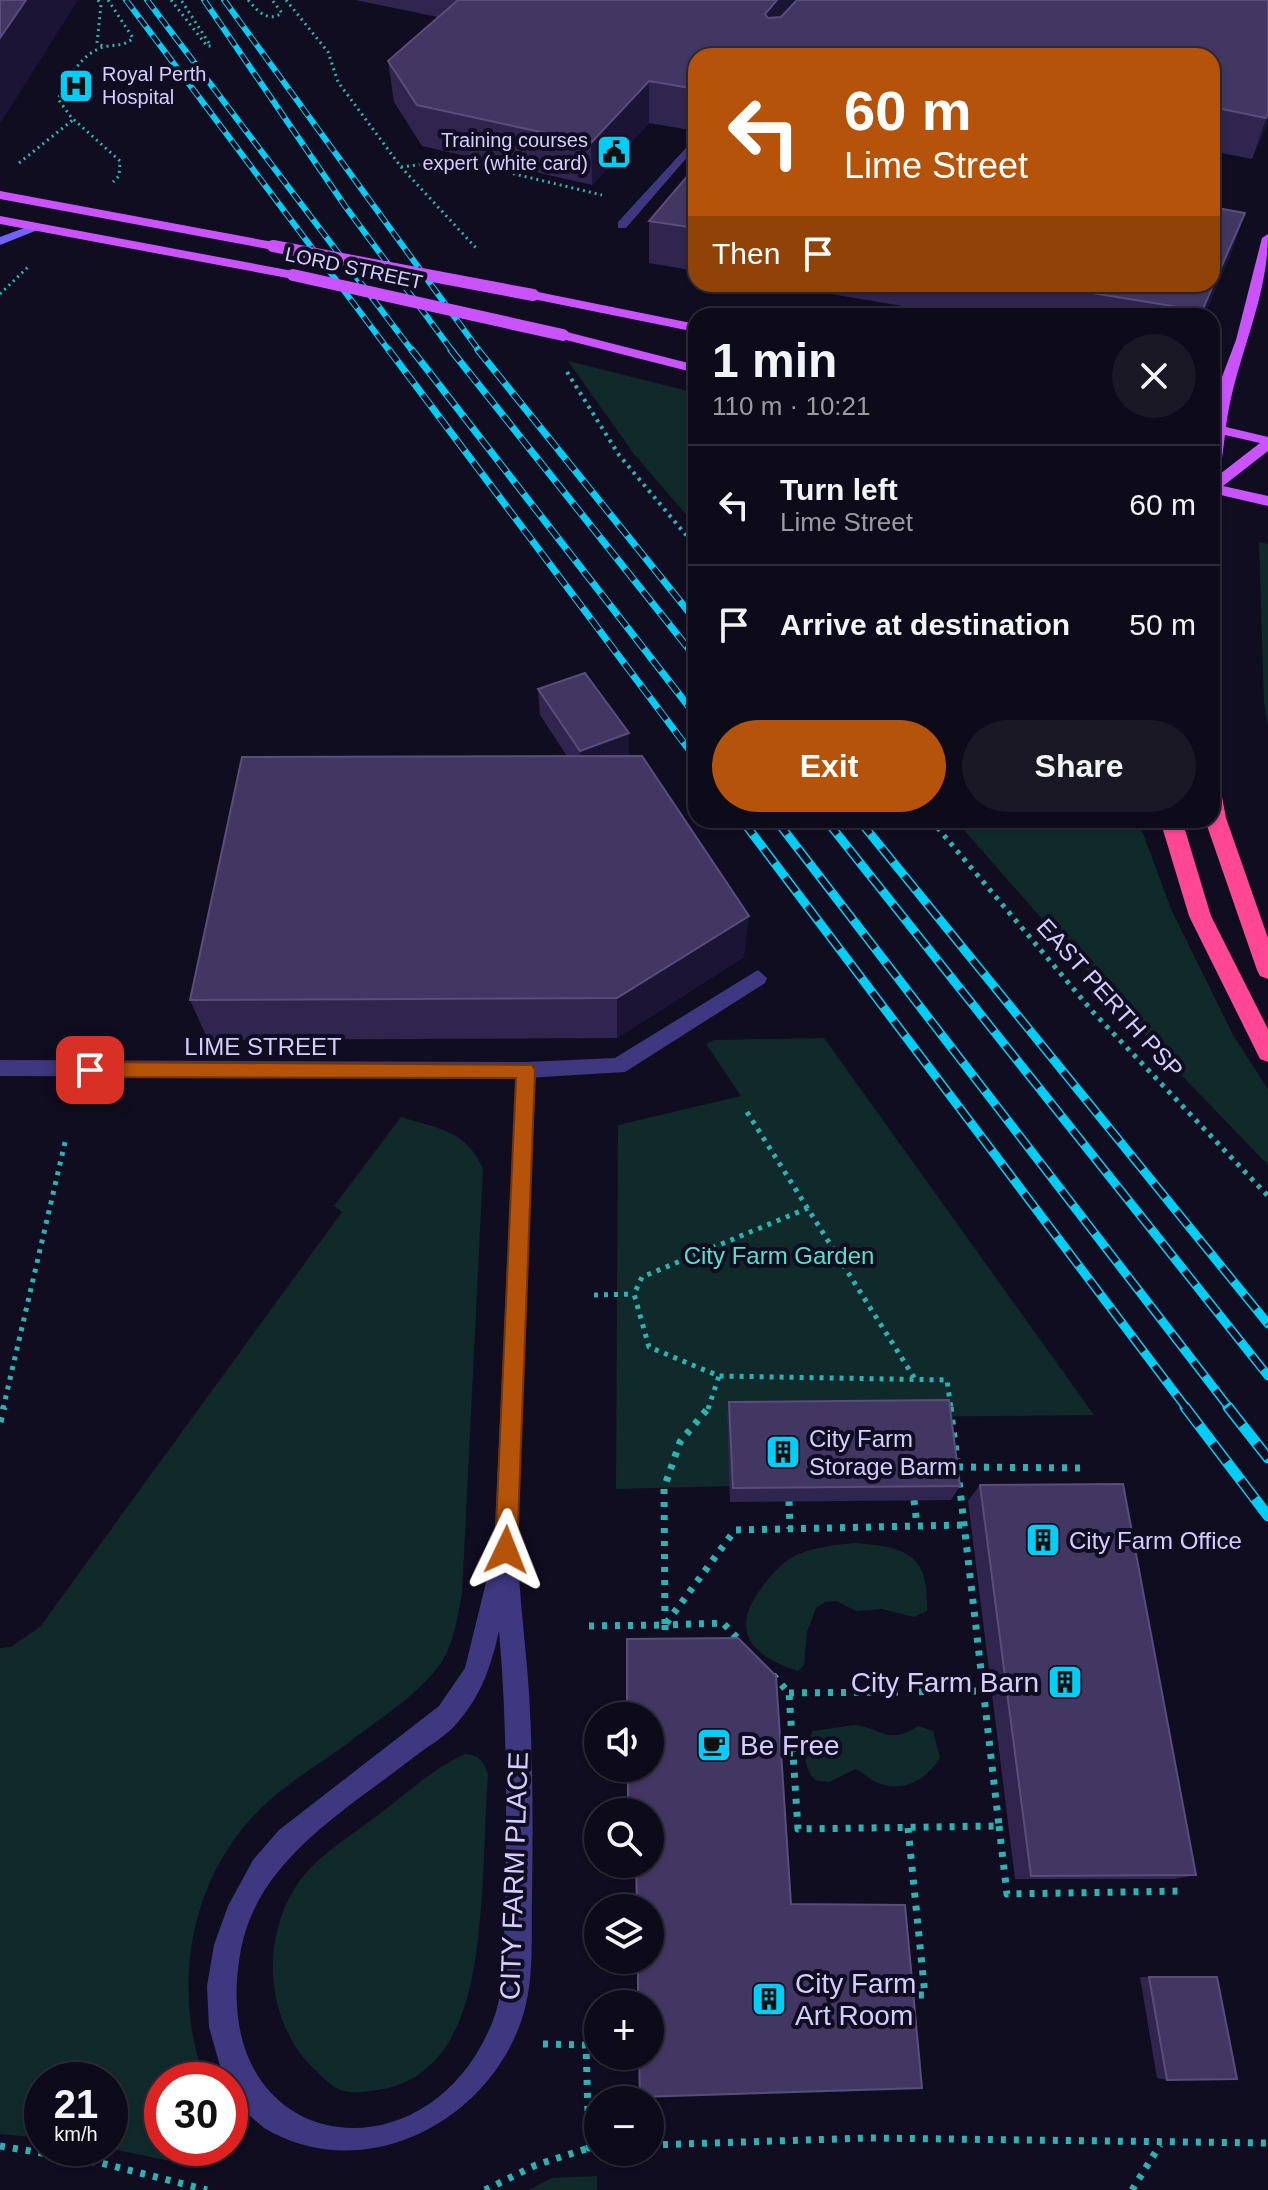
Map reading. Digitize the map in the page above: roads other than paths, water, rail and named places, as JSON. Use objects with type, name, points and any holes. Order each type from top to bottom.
[{"type":"highway","points":[[1173,828],[1200,916],[1268,1052]]},
{"type":"highway","points":[[1218,828],[1268,970]]},
{"type":"main road","name":"LORD STREET","points":[[0,195],[688,326]]},
{"type":"main road","name":"LORD STREET","points":[[0,220],[293,275],[563,335],[688,367]]},
{"type":"main road","points":[[1220,407],[1243,340],[1268,238]]},
{"type":"main road","points":[[1220,374],[1230,373]]},
{"type":"main road","points":[[1220,430],[1268,442]]},
{"type":"main road","points":[[1220,480],[1268,442]]},
{"type":"main road","points":[[1220,488],[1268,501]]},
{"type":"street","points":[[622,225],[688,149]]},
{"type":"street","points":[[0,241],[39,227]]},
{"type":"street","name":"LIME STREET","points":[[0,1068],[526,1070],[618,1066],[758,978]]},
{"type":"street","name":"CITY FARM PLACE","points":[[506,1550],[476,1674],[463,1696],[448,1715],[269,1858],[253,1881],[229,1934],[221,1992],[228,2051],[254,2100],[272,2120],[318,2145],[369,2149],[421,2132],[445,2116],[467,2095],[498,2044],[510,2011],[516,1978],[521,1815],[506,1550],[526,1070]]},
{"type":"railway","points":[[126,0],[390,352]]},
{"type":"railway","points":[[147,0],[413,352]]},
{"type":"railway","points":[[204,0],[345,206],[453,352]]},
{"type":"railway","points":[[224,0],[480,352]]},
{"type":"railway","points":[[389,350],[688,748]]},
{"type":"railway","points":[[412,350],[688,706]]},
{"type":"railway","points":[[451,350],[688,648]]},
{"type":"railway","points":[[478,350],[688,611]]},
{"type":"railway","points":[[748,828],[1187,1409]]},
{"type":"railway","points":[[782,828],[1230,1409]]},
{"type":"railway","points":[[832,828],[1268,1376]]},
{"type":"railway","points":[[865,828],[1268,1324]]},
{"type":"railway","points":[[1185,1407],[1268,1516]]},
{"type":"railway","points":[[1228,1407],[1268,1458]]},
{"type":"place","name":"Royal Perth Hospital","points":[[76,86]]},
{"type":"place","name":"Training courses expert (white card)","points":[[614,152]]},
{"type":"place","name":"City Farm Storage Barm","points":[[783,1452]]},
{"type":"place","name":"City Farm Office","points":[[1043,1540]]},
{"type":"place","name":"City Farm Barn","points":[[1065,1682]]},
{"type":"place","name":"Be Free","points":[[714,1745]]},
{"type":"place","name":"City Farm Art Room","points":[[769,1999]]},
{"type":"park label","name":"City Farm Garden","points":[[779,1255]]}]
